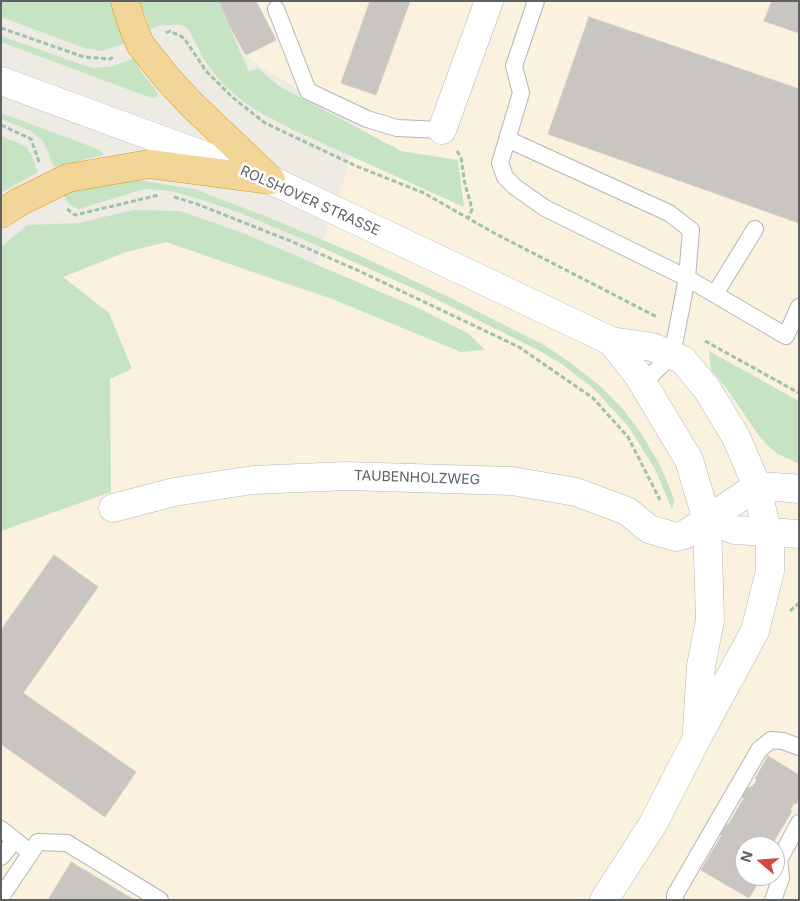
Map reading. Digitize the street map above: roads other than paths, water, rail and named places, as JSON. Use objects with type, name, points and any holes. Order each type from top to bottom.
[{"type":"highway","points":[[125,1],[140,44],[166,78],[271,180]]},
{"type":"highway","points":[[1,214],[19,202],[68,178],[149,164],[271,180]]},
{"type":"street","points":[[442,130],[489,1]]},
{"type":"street","name":"ROLSHOVER STRASSE","points":[[1,81],[271,180],[611,341],[652,346],[682,360],[707,389],[736,437],[757,486],[768,532],[770,571],[755,631],[653,824],[604,900]]},
{"type":"street","name":"ROLSHOVER STRASSE","points":[[611,341],[643,383],[689,460],[707,520],[710,620],[701,666],[697,738]]},
{"type":"street","name":"TAUBENHOLZWEG","points":[[113,508],[174,492],[253,480],[346,476],[512,482],[576,492],[627,511],[649,529],[676,537],[684,535],[707,520]]},
{"type":"street","points":[[707,520],[757,486],[799,489]]},
{"type":"street","points":[[707,520],[735,530],[799,534]]},
{"type":"lane","points":[[536,1],[514,66],[521,93],[500,163],[505,177],[515,187],[545,208],[688,278],[786,336],[799,307]]},
{"type":"lane","points":[[276,9],[308,91],[367,119],[382,124],[397,128],[442,130]]},
{"type":"lane","points":[[507,139],[669,213],[691,230],[688,278],[672,355],[643,383]]},
{"type":"lane","points":[[715,294],[755,229]]},
{"type":"lane","points":[[675,900],[675,895],[759,750],[770,740],[783,741],[799,747]]},
{"type":"lane","points":[[772,900],[781,878],[778,860],[799,823]]},
{"type":"lane","points":[[1,829],[32,852]]},
{"type":"lane","points":[[1,857],[15,840]]},
{"type":"lane","points":[[1,897],[38,842],[67,843],[160,900]]}]
